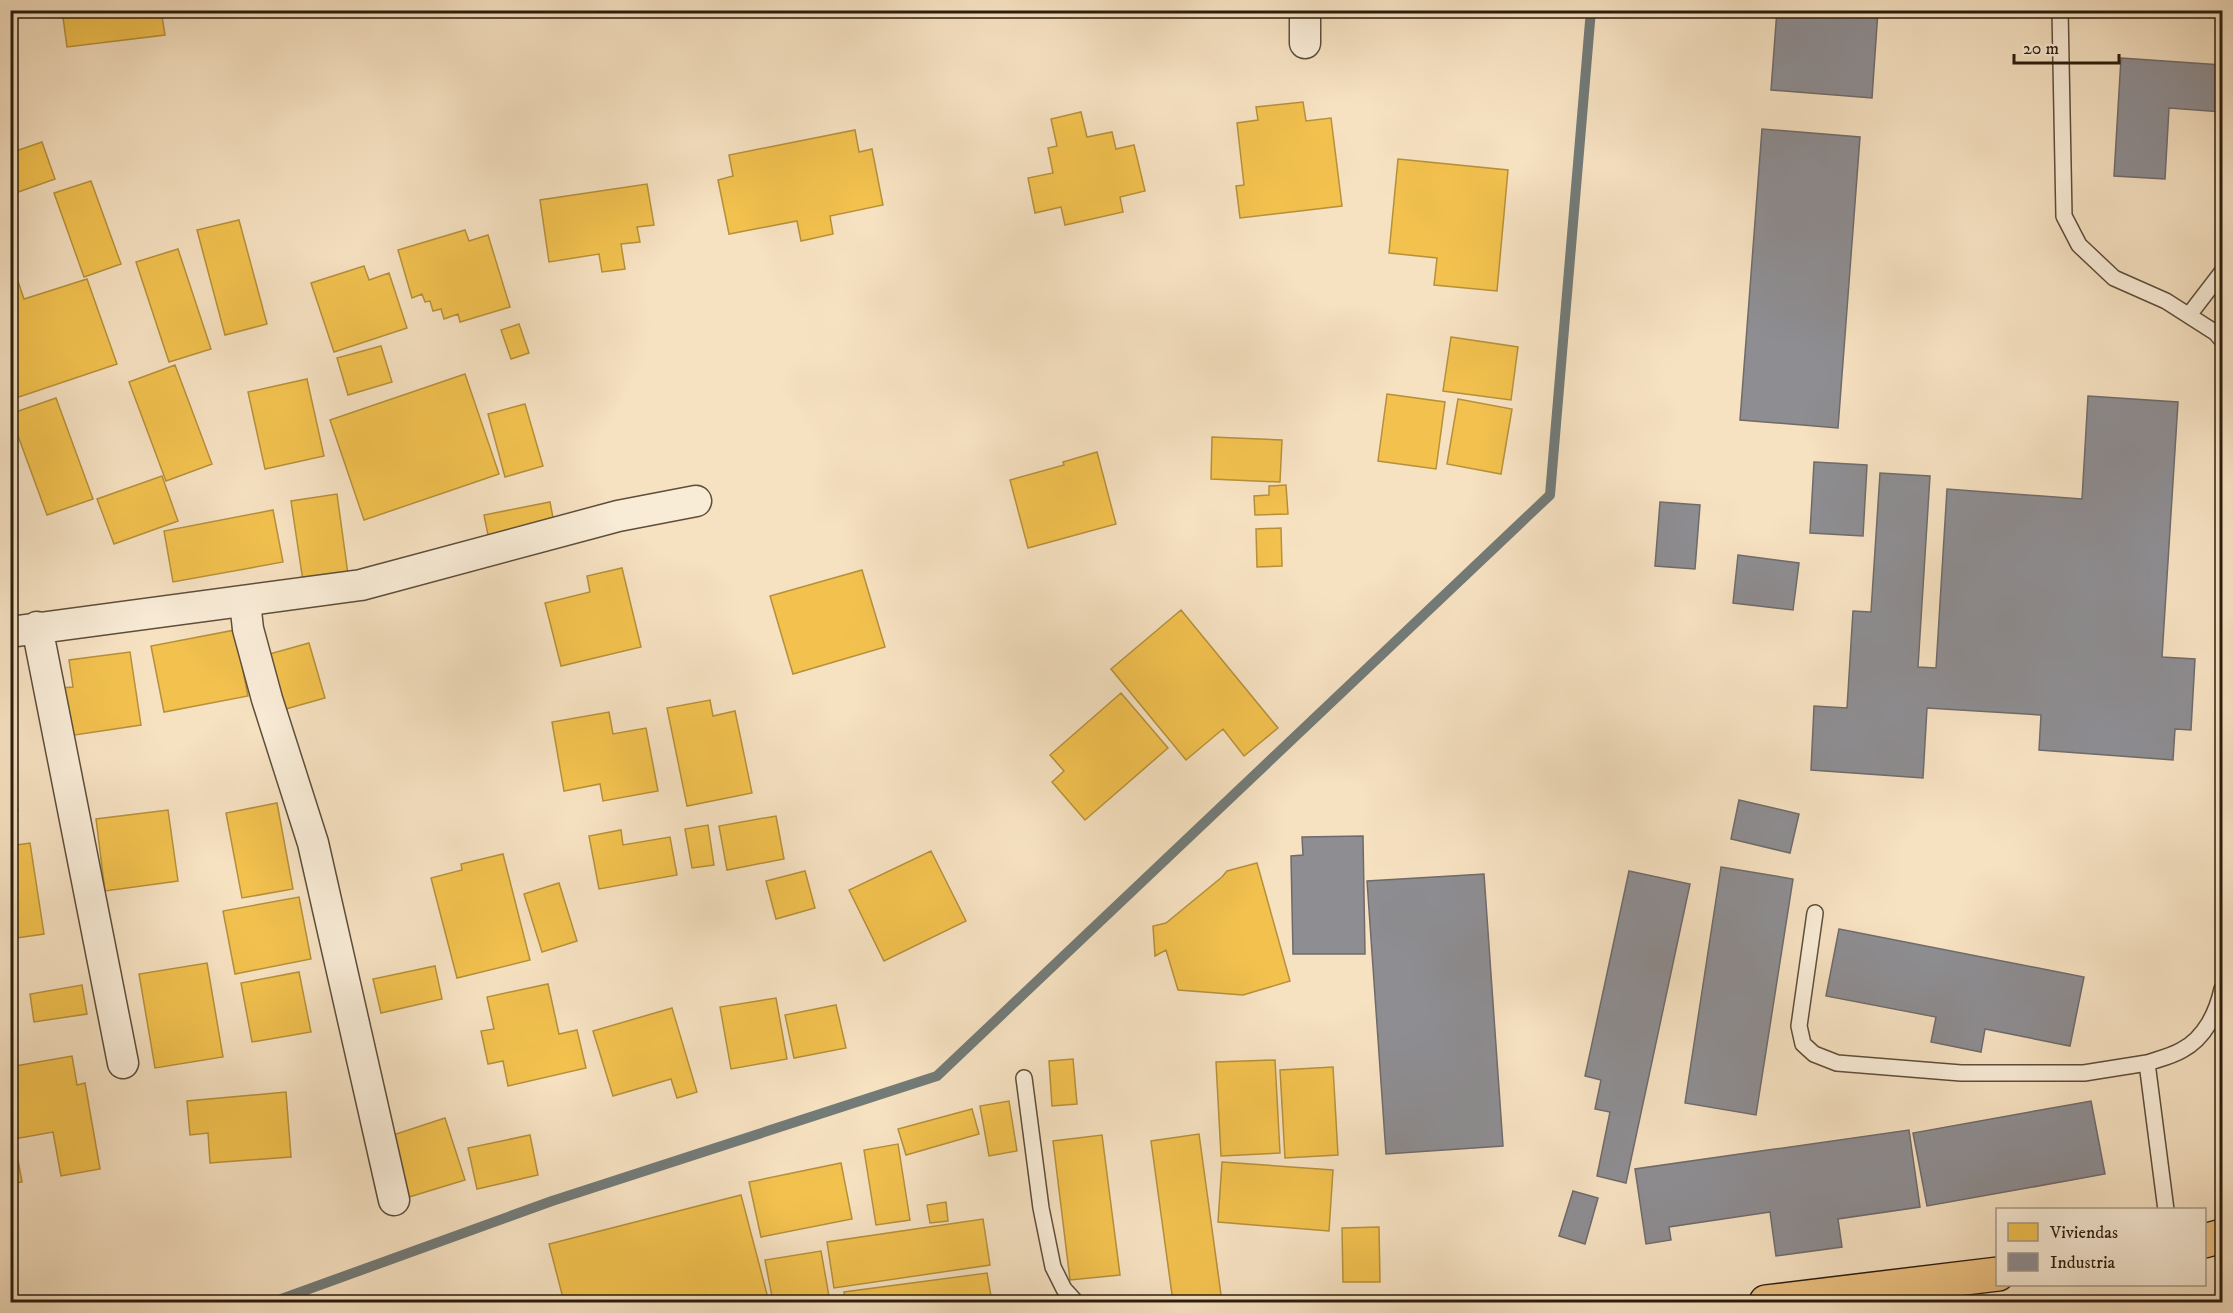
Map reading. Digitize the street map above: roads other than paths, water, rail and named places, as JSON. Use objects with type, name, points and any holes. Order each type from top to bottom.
[{"type":"main road","points":[[2206,1241],[2223,1236]]},
{"type":"main road","points":[[1766,1302],[1996,1274]]},
{"type":"street","points":[[1305,10],[1305,43]]},
{"type":"street","points":[[123,1063],[24,630],[361,585],[618,516],[696,501]]},
{"type":"street","points":[[245,602],[248,629],[267,699],[313,843],[394,1200]]},
{"type":"lane","points":[[2061,10],[2064,216],[2079,245],[2114,278],[2166,301],[2216,333],[2223,340]]},
{"type":"lane","points":[[2189,315],[2223,272]]},
{"type":"lane","points":[[1815,913],[1799,1026],[1803,1044],[1814,1054],[1837,1063],[1961,1073],[2084,1073],[2147,1063],[2184,1050],[2201,1034],[2218,1008],[2223,989]]},
{"type":"lane","points":[[2147,1063],[2166,1208]]},
{"type":"lane","points":[[1023,1078],[1041,1208],[1053,1267],[1064,1289],[1076,1302]]},
{"type":"waterway","points":[[273,1302],[552,1201],[937,1076],[1550,495],[1591,10]]}]
